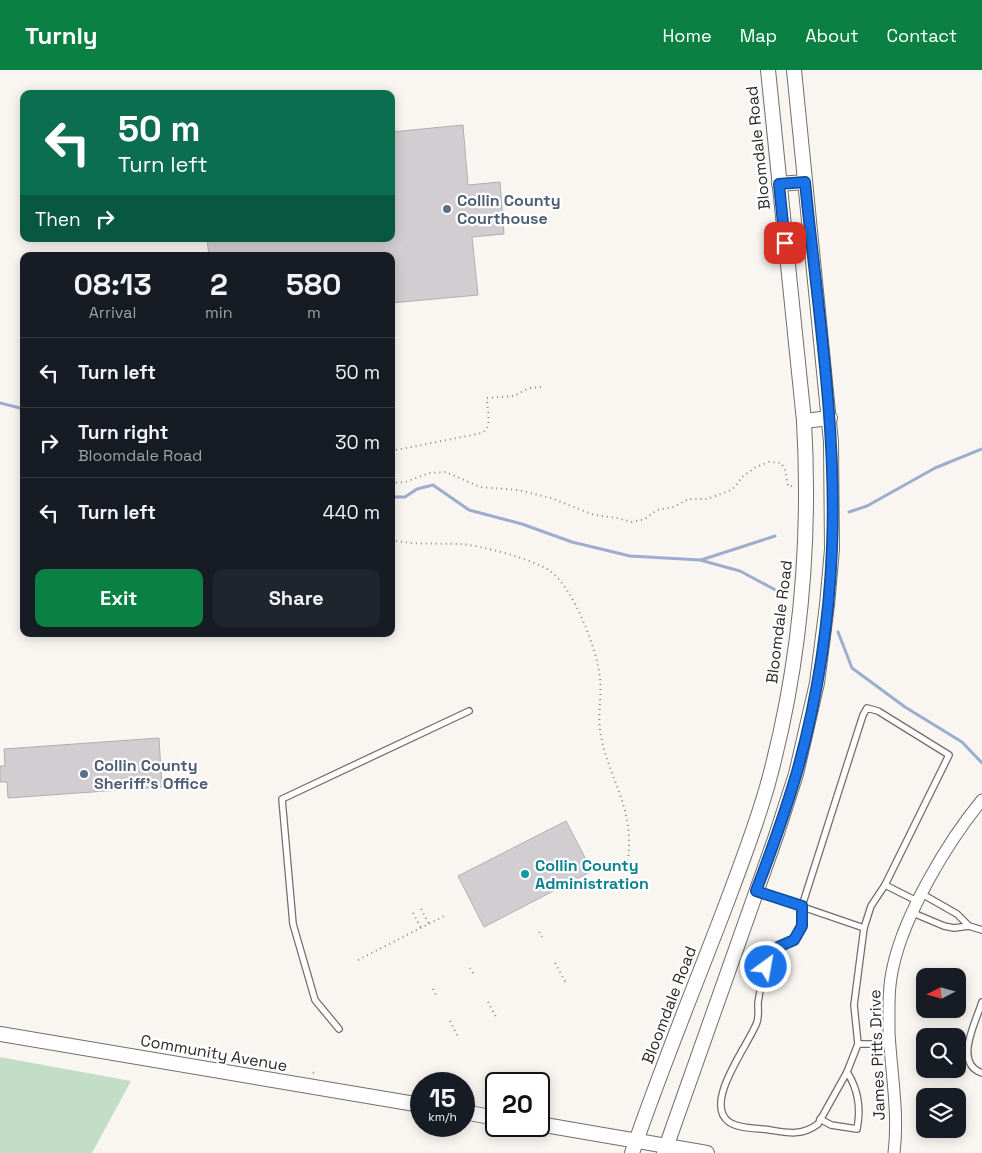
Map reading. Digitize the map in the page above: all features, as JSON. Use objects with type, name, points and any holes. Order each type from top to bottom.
[{"type":"street","name":"Bloomdale Road","points":[[634,1147],[734,883],[766,790],[787,703],[798,637],[805,568],[807,510],[804,421],[768,70]]},
{"type":"street","points":[[665,1150],[796,774],[804,746],[821,662],[832,549],[833,480],[830,418],[794,70]]},
{"type":"street","points":[[779,184],[805,182]]},
{"type":"street","points":[[804,421],[830,418]]},
{"type":"street","name":"James Pitts Drive","points":[[894,1153],[895,1126],[890,1044],[890,991],[893,967],[913,913],[949,847],[982,800]]},
{"type":"street","points":[[734,883],[756,891]]},
{"type":"street","name":"Community Avenue","points":[[0,1034],[410,1103]]},
{"type":"street","points":[[550,1127],[634,1147],[707,1153]]},
{"type":"lane","points":[[867,708],[878,711],[949,755],[885,885],[871,906],[864,928],[854,1005],[858,1044],[847,1072],[818,1124],[803,1132],[792,1133],[736,1125],[728,1121],[722,1112],[720,1101],[740,1052],[757,1021],[760,990],[768,956],[778,947],[794,940],[802,926],[802,906],[863,715],[867,708]]},
{"type":"lane","points":[[339,1029],[315,1000],[293,924],[282,799],[469,710]]},
{"type":"lane","points":[[885,885],[957,914],[969,926]]},
{"type":"lane","points":[[756,891],[864,928]]},
{"type":"lane","points":[[913,913],[944,926],[954,928],[969,926],[982,930]]},
{"type":"lane","points":[[982,1002],[968,1045],[967,1054],[971,1066],[982,1074]]},
{"type":"lane","points":[[858,1044],[890,1044]]},
{"type":"lane","points":[[820,1120],[831,1125],[858,1129],[860,1118],[855,1084],[847,1072]]},
{"type":"path","points":[[395,450],[482,433],[487,430],[489,424],[486,398],[514,396],[529,388],[542,387]]},
{"type":"path","points":[[395,483],[446,472],[480,487],[518,490],[550,498],[594,515],[632,522],[645,519],[657,510],[674,507],[688,499],[707,499],[729,491],[751,470],[769,462],[781,463],[785,470],[788,486],[794,486]]},
{"type":"path","points":[[395,540],[424,544],[466,545],[521,558],[536,563],[551,572],[568,590],[577,607],[598,664],[601,739],[624,802],[627,816],[629,834],[628,855],[626,862],[617,872]]},
{"type":"path","points":[[421,909],[429,924]]},
{"type":"path","points":[[413,913],[421,928]]},
{"type":"path","points":[[358,960],[446,915]]},
{"type":"path","points":[[539,932],[542,937]]},
{"type":"path","points":[[555,963],[566,983]]},
{"type":"path","points":[[470,968],[474,975]]},
{"type":"path","points":[[433,989],[436,995]]},
{"type":"path","points":[[488,1002],[497,1019]]},
{"type":"path","points":[[450,1021],[459,1039]]},
{"type":"green space","points":[[0,1057],[131,1081],[92,1153],[0,1153]]},
{"type":"building","name":"Collin County Courthouse","points":[[463,125],[468,185],[500,182],[504,234],[472,237],[478,295],[395,303],[395,252],[209,252],[207,242],[395,242],[395,132]]},
{"type":"building","name":"Collin County Sheriff's Office","points":[[159,738],[162,787],[8,798],[7,782],[0,782],[0,766],[5,766],[4,749]]},
{"type":"building","name":"Collin County Administration","points":[[566,821],[592,871],[484,927],[458,876]]},
{"type":"waterway","points":[[0,403],[20,408]]},
{"type":"waterway","points":[[849,512],[867,506],[935,468],[982,449]]},
{"type":"waterway","points":[[395,497],[405,497],[417,489],[433,485],[469,510],[522,524],[572,542],[630,556],[700,560],[740,571],[783,594]]},
{"type":"waterway","points":[[701,560],[775,536]]},
{"type":"waterway","points":[[838,632],[852,668],[905,707],[962,742],[982,763]]},
{"type":"place","name":"Collin County Courthouse","points":[[447,209]]},
{"type":"place","name":"Collin County Sheriff's Office","points":[[84,774]]},
{"type":"place","name":"Collin County Administration","points":[[525,874]]},
{"type":"route","points":[[766,967],[768,956],[778,947],[794,940],[802,926],[802,906],[756,891],[787,803],[804,746],[821,662],[832,549],[832,442],[805,182],[779,184],[785,243]]}]
